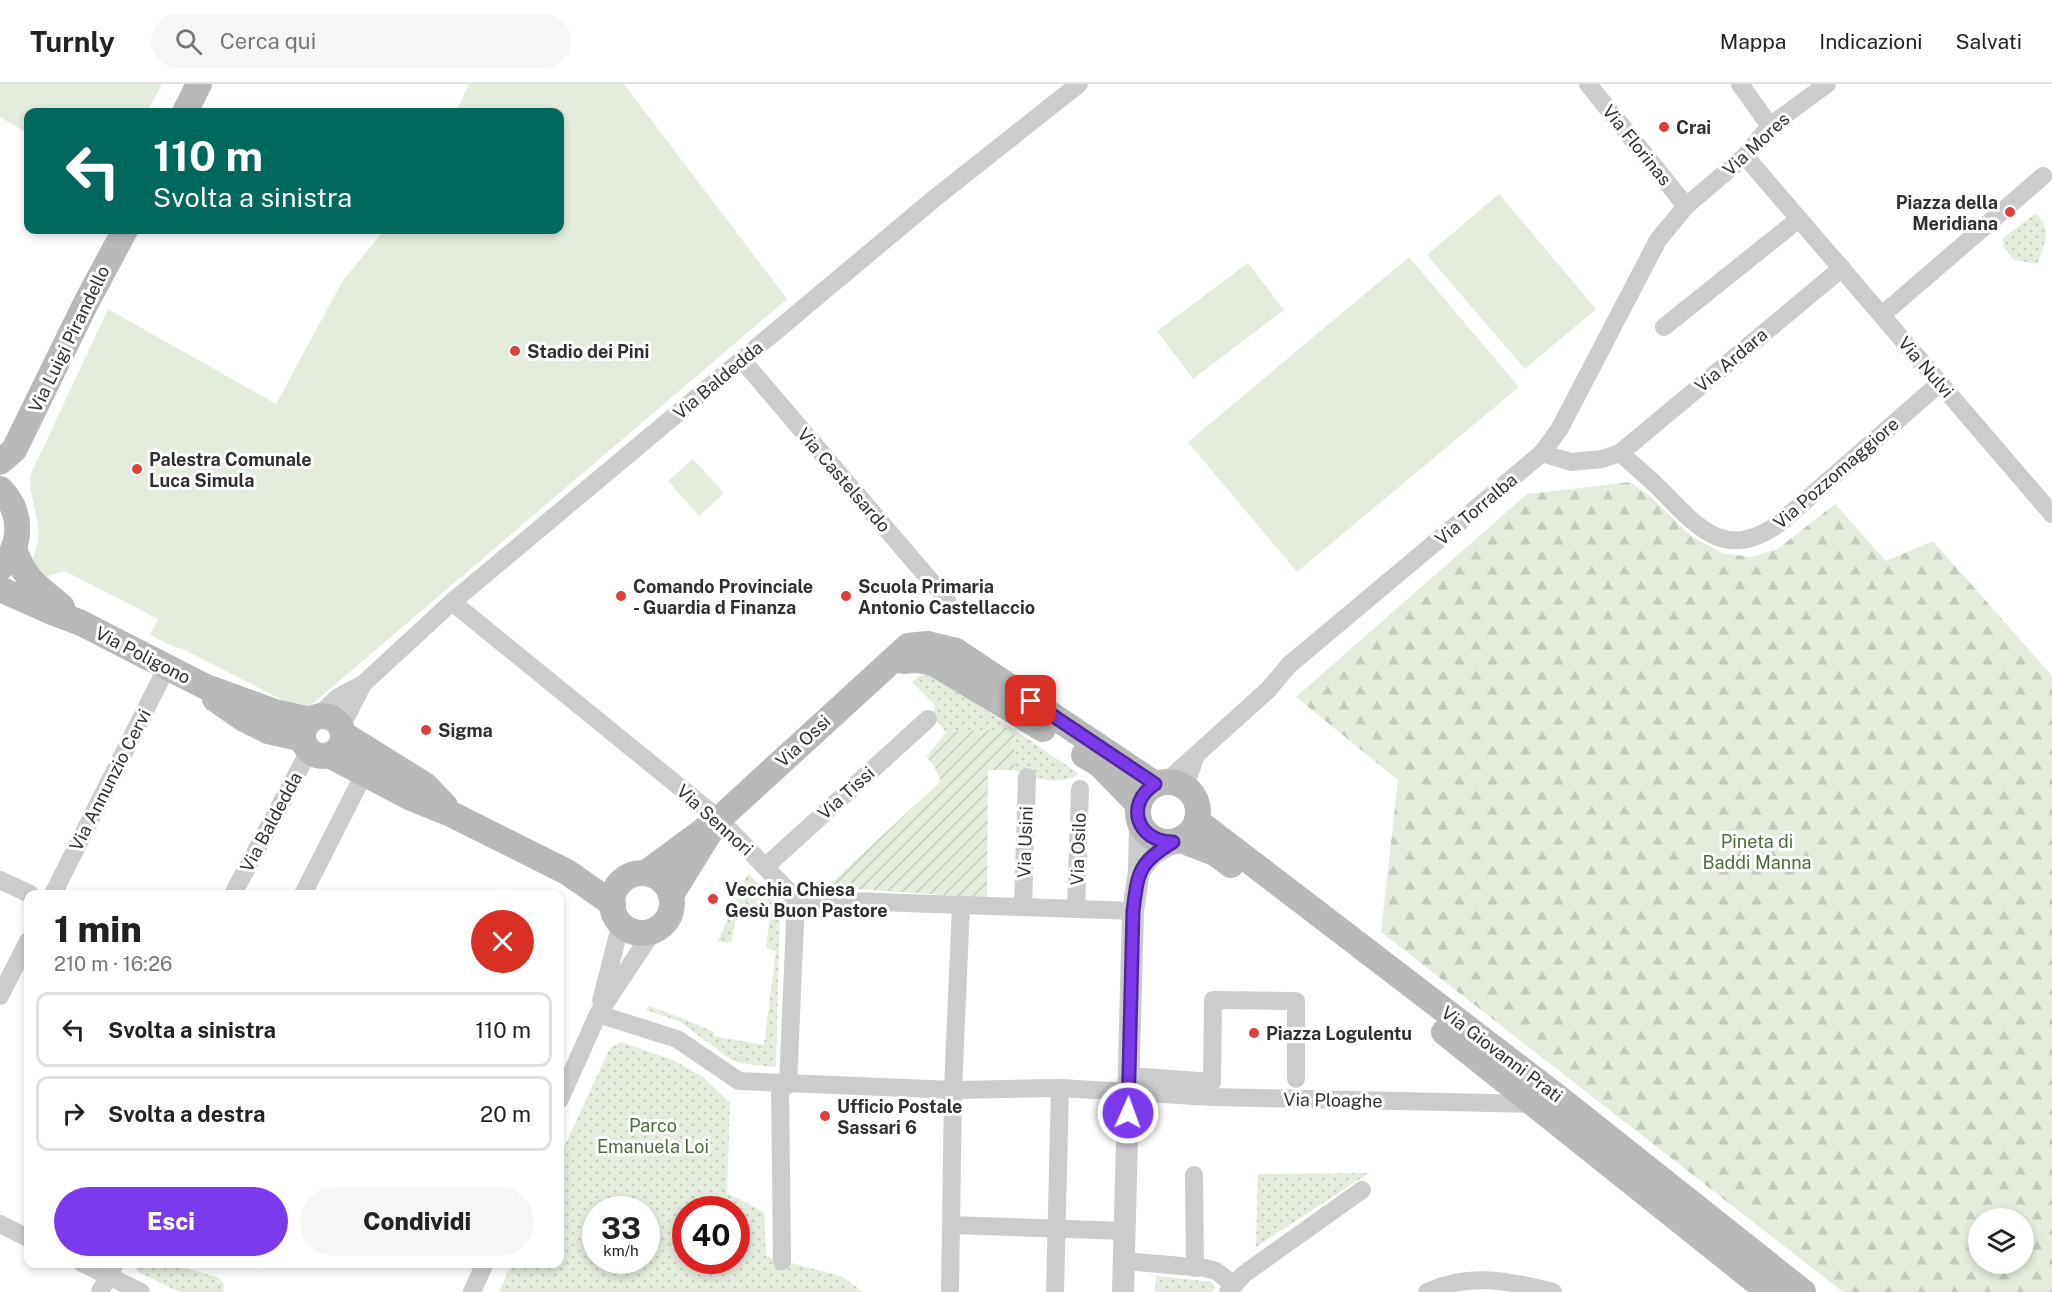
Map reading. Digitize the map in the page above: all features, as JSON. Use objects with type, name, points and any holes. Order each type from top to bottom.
[{"type":"main road","points":[[187,108],[199,84]]},
{"type":"main road","name":"Via Luigi Pirandello","points":[[7,558],[17,534],[17,520],[7,498],[7,456],[123,234]]},
{"type":"main road","name":"Via Poligono","points":[[7,558],[21,567],[31,582],[81,622]]},
{"type":"main road","name":"Via Poligono","points":[[0,588],[47,610],[81,622],[206,687],[275,712],[314,736],[364,774],[567,872],[617,914]]},
{"type":"main road","points":[[927,644],[956,651],[1196,800],[1198,814],[1184,834],[1163,842],[1153,838],[1145,832],[1139,814],[1099,764],[932,662],[915,660],[888,663],[908,646],[927,644]]},
{"type":"main road","name":"Via Ossi","points":[[636,875],[718,819],[888,663]]},
{"type":"main road","points":[[314,736],[340,747],[342,730]]},
{"type":"main road","name":"Via Poligono","points":[[342,730],[424,785],[453,815]]},
{"type":"main road","points":[[1139,814],[1142,795],[1169,784]]},
{"type":"main road","name":"Via Ossi","points":[[671,894],[718,819]]},
{"type":"main road","name":"Via Giovanni Prati","points":[[1184,834],[1215,853],[1536,1104],[1769,1292]]},
{"type":"main road","name":"Via Giovanni Prati","points":[[1184,834],[1559,1098],[1803,1292]]},
{"type":"main road","name":"Via Poligono","points":[[567,872],[636,875]]},
{"type":"main road","points":[[636,875],[663,881],[671,894],[672,906],[669,916],[662,926],[653,931],[639,932],[629,929],[617,914],[615,890],[636,875]]},
{"type":"street","name":"Via Baldedda","points":[[235,890],[314,736],[337,698],[363,684],[452,602],[935,198],[1079,84]]},
{"type":"street","name":"Via Florinas","points":[[1588,84],[1686,206]]},
{"type":"street","points":[[1740,84],[1770,126]]},
{"type":"street","name":"Via Mores","points":[[1686,206],[1746,156],[1770,126],[1827,84]]},
{"type":"street","name":"Via Nulvi","points":[[1746,156],[2052,514]]},
{"type":"street","points":[[1882,315],[2043,176]]},
{"type":"street","name":"Via Torralba","points":[[1169,784],[1268,690],[1289,665],[1542,453],[1560,428],[1658,240],[1686,206]]},
{"type":"street","points":[[1664,327],[1799,219]]},
{"type":"street","name":"Via Ardara","points":[[1620,453],[1842,268]]},
{"type":"street","name":"Via Castelsardo","points":[[742,360],[947,600]]},
{"type":"street","name":"Via Pozzomaggiore","points":[[1620,453],[1694,524],[1717,538],[1744,540],[1765,535],[1940,383]]},
{"type":"street","points":[[1542,453],[1571,462],[1602,459],[1620,453]]},
{"type":"street","name":"Via Sennori","points":[[452,602],[718,819],[796,899]]},
{"type":"street","name":"Via Annunzio Cervi","points":[[55,890],[167,667]]},
{"type":"street","name":"Via Baldedda","points":[[342,730],[363,684]]},
{"type":"street","name":"Via Tissi","points":[[765,867],[928,719]]},
{"type":"street","points":[[305,890],[364,774]]},
{"type":"street","name":"Via Usini","points":[[1023,907],[1027,777]]},
{"type":"street","name":"Via Osilo","points":[[1076,909],[1080,789]]},
{"type":"street","points":[[1123,1292],[1133,911],[1139,871],[1139,814]]},
{"type":"street","points":[[1139,871],[1152,855],[1184,834]]},
{"type":"street","points":[[0,880],[24,891]]},
{"type":"street","points":[[782,1261],[784,1084],[796,899],[1133,911]]},
{"type":"street","points":[[950,1292],[953,1090],[962,905]]},
{"type":"street","points":[[598,1014],[617,914]]},
{"type":"street","points":[[564,1090],[598,1014],[653,931]]},
{"type":"street","points":[[0,996],[24,949]]},
{"type":"street","points":[[598,1014],[677,1039],[739,1081],[953,1090],[1212,1082],[1213,1000],[1296,1001],[1296,1079]]},
{"type":"street","name":"Via Ploaghe","points":[[1129,1084],[1212,1097],[1536,1104]]},
{"type":"street","points":[[1055,1292],[1060,1088]]},
{"type":"street","points":[[1194,1175],[1195,1268]]},
{"type":"street","points":[[1124,1261],[1216,1271],[1231,1289],[1244,1274],[1362,1190]]},
{"type":"street","points":[[0,1224],[24,1236]]},
{"type":"street","points":[[951,1225],[1125,1231]]},
{"type":"street","points":[[91,1268],[141,1292]]},
{"type":"street","points":[[1427,1292],[1437,1287],[1477,1280],[1513,1281],[1553,1292]]},
{"type":"green space","points":[[0,84],[162,84],[149,108],[24,108],[24,131],[0,117]]},
{"type":"green space","name":"Stadio dei Pini","points":[[469,84],[624,84],[787,299],[304,711],[183,649],[150,635],[158,619],[65,571],[44,577],[33,562],[38,531],[30,476],[108,309],[276,404],[342,282],[381,234],[564,234],[564,108],[458,108]]},
{"type":"green space","points":[[1499,194],[1596,309],[1525,369],[1427,255]]},
{"type":"green space","points":[[2035,214],[2044,224],[2046,236],[2037,264],[2014,260],[2003,246],[2003,238]]},
{"type":"green space","points":[[1409,257],[1519,387],[1297,572],[1188,442]]},
{"type":"green space","points":[[1248,263],[1284,310],[1193,379],[1157,331]]},
{"type":"green space","points":[[693,459],[724,493],[699,516],[668,481]]},
{"type":"green space","name":"Pineta di Baddi Manna","points":[[1630,482],[1651,497],[1691,536],[1722,553],[1750,557],[1776,550],[1835,504],[1886,561],[1933,541],[2052,676],[2052,1292],[1843,1292],[1381,932],[1398,780],[1296,697],[1527,494]]},
{"type":"green space","points":[[926,674],[937,677],[1013,729],[946,732],[932,714],[935,705],[912,682]]},
{"type":"green space","points":[[1014,729],[1015,770],[988,770],[987,898],[827,887],[941,781],[933,764],[926,757],[946,732]]},
{"type":"green space","points":[[1014,730],[1079,774],[1055,781],[1015,770]]},
{"type":"green space","points":[[748,873],[780,907],[776,1066],[774,1067],[740,1063],[730,1059],[679,1021],[646,1010],[649,1006],[684,1019],[714,1032],[713,1036],[764,1045],[776,951],[766,948],[770,917],[737,912],[731,943],[718,941]]},
{"type":"green space","name":"Parco Emanuela Loi","points":[[621,1042],[673,1060],[703,1077],[730,1103],[727,1193],[733,1196],[672,1196],[672,1274],[750,1274],[750,1205],[764,1212],[766,1256],[843,1277],[863,1292],[499,1292],[510,1268],[564,1268],[564,1147],[610,1048]]},
{"type":"green space","points":[[1369,1173],[1256,1247],[1258,1174]]},
{"type":"green space","points":[[135,1268],[184,1268],[218,1277],[224,1285],[223,1292],[180,1292],[138,1272]]},
{"type":"green space","points":[[1156,1276],[1212,1282],[1215,1288],[1212,1292],[1155,1292]]},
{"type":"place","name":"Crai","points":[[1664,127]]},
{"type":"place","name":"Piazza della Meridiana","points":[[2010,212]]},
{"type":"place","name":"Stadio dei Pini","points":[[515,351]]},
{"type":"place","name":"Palestra Comunale Luca Simula","points":[[137,469]]},
{"type":"place","name":"Comando Provinciale - Guardia d Finanza","points":[[621,596]]},
{"type":"place","name":"Scuola Primaria Antonio Castellaccio","points":[[846,596]]},
{"type":"place","name":"Sigma","points":[[426,730]]},
{"type":"place","name":"Vecchia Chiesa Gesù Buon Pastore","points":[[713,899]]},
{"type":"place","name":"Piazza Logulentu","points":[[1254,1033]]},
{"type":"place","name":"Ufficio Postale Sassari 6","points":[[825,1116]]},
{"type":"route","points":[[1031,701],[1155,784],[1142,795],[1138,804],[1137,814],[1140,824],[1153,838],[1163,842],[1173,842],[1152,855],[1139,871],[1136,887],[1133,911],[1128,1113]]}]
